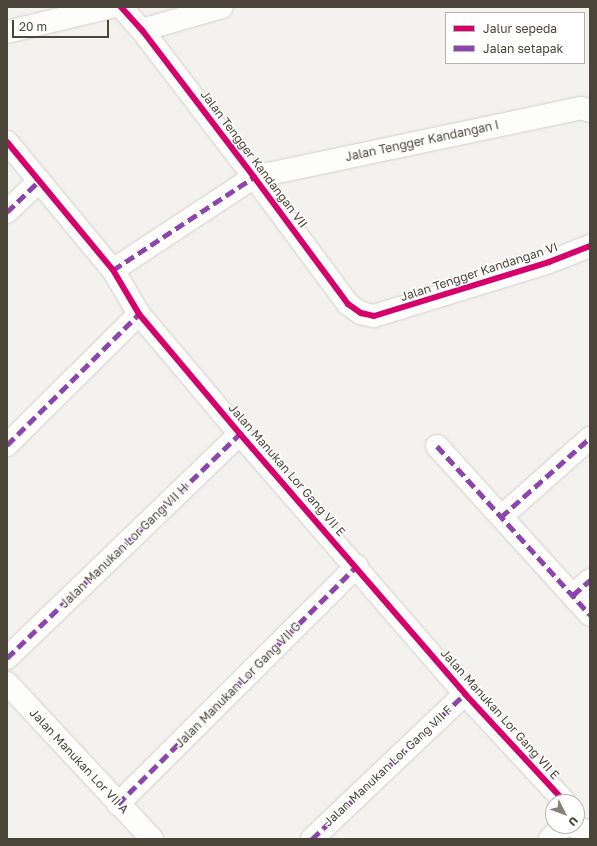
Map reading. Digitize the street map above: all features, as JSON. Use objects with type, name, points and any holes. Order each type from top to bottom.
[{"type":"street","points":[[7,32],[110,7]]},
{"type":"street","name":"Jalan Tengger Kandangan VII","points":[[121,7],[142,30],[348,304],[360,313],[374,316]]},
{"type":"street","points":[[142,30],[222,7]]},
{"type":"street","name":"Jalan Tengger Kandangan I","points":[[254,177],[581,108],[590,111]]},
{"type":"street","name":"Jalan Manukan Lor Gang VII E","points":[[7,142],[113,270],[139,314],[240,434],[357,566],[465,694],[557,794]]},
{"type":"street","points":[[113,270],[254,177]]},
{"type":"street","points":[[7,212],[39,180]]},
{"type":"street","name":"Jalan Tengger Kandangan VI","points":[[374,316],[549,262],[590,246]]},
{"type":"street","points":[[7,445],[139,314]]},
{"type":"street","name":"Jalan Manukan Lor Gang VII H","points":[[7,658],[240,434]]},
{"type":"street","points":[[501,517],[590,438]]},
{"type":"street","points":[[437,446],[590,615]]},
{"type":"street","name":"Jalan Manukan Lor Gang VII G","points":[[118,804],[357,566]]},
{"type":"street","points":[[573,595],[590,580]]},
{"type":"street","name":"Jalan Manukan Lor VII A","points":[[7,683],[152,839]]},
{"type":"street","name":"Jalan Manukan Lor Gang VII F","points":[[312,839],[465,694]]},
{"type":"marked path","points":[[113,270],[254,177]]},
{"type":"marked path","points":[[7,212],[39,181]]},
{"type":"marked path","points":[[7,445],[139,314]]},
{"type":"marked path","points":[[7,658],[240,434]]},
{"type":"marked path","points":[[501,517],[590,438]]},
{"type":"marked path","points":[[437,446],[590,615]]},
{"type":"marked path","points":[[118,804],[357,566]]},
{"type":"marked path","points":[[573,595],[590,580]]},
{"type":"marked path","points":[[312,839],[465,694]]},
{"type":"cycle path","points":[[121,7],[142,30],[348,304],[361,313],[374,316],[549,262],[590,246]]},
{"type":"cycle path","points":[[7,142],[113,270],[139,314],[240,434],[465,694],[558,794]]}]
